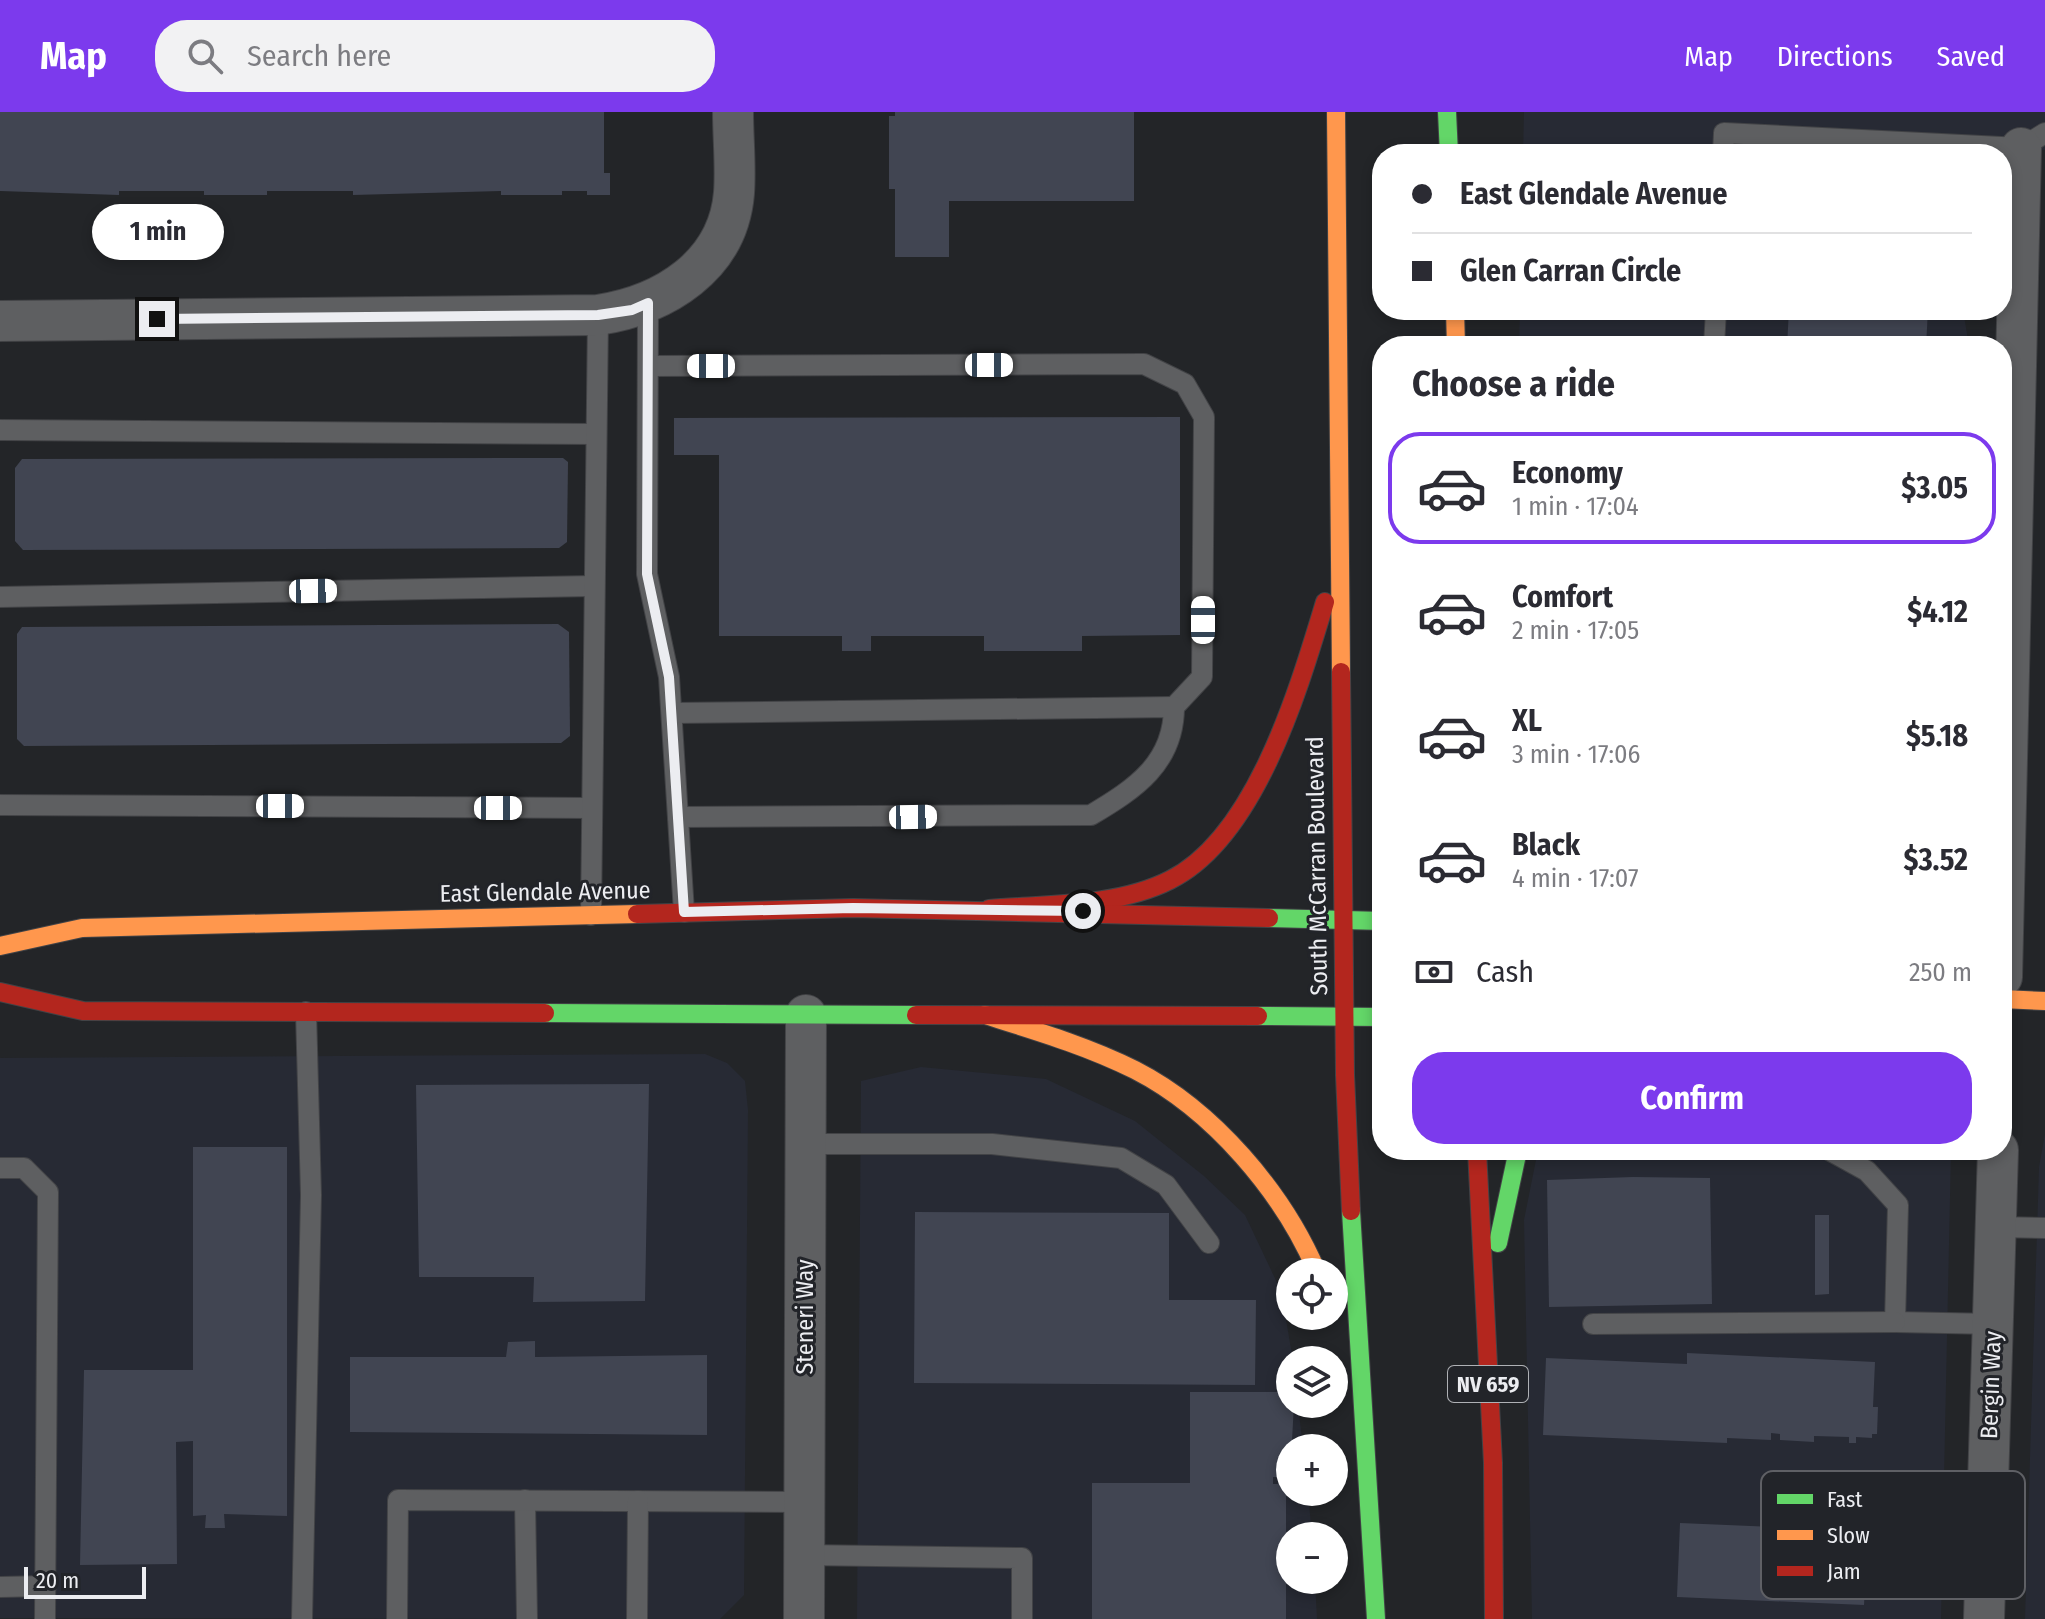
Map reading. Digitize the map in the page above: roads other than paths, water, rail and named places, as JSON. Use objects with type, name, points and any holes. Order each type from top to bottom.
[{"type":"main road","name":"South McCarran Boulevard","points":[[1336,112],[1343,1016],[1360,1400],[1376,1619]]},
{"type":"main road","points":[[1447,112],[1449,144]]},
{"type":"main road","points":[[989,909],[1113,896],[1172,879],[1216,843],[1254,782],[1303,679],[1338,554]]},
{"type":"main road","name":"East Glendale Avenue","points":[[0,946],[82,928],[684,912],[989,909],[1372,920]]},
{"type":"main road","points":[[0,992],[83,1011],[1372,1017]]},
{"type":"main road","points":[[2012,999],[2045,1001]]},
{"type":"main road","points":[[985,1015],[1097,1050],[1144,1072],[1190,1103],[1234,1147],[1280,1207],[1309,1258]]},
{"type":"main road","name":"NV 659","points":[[1477,1160],[1493,1463],[1494,1619]]},
{"type":"main road","points":[[1484,1316],[1516,1160]]},
{"type":"main road","points":[[1340,1336],[1360,1400]]},
{"type":"street","points":[[0,321],[598,315],[632,310],[668,294],[700,268],[724,232],[734,195],[733,112]]},
{"type":"street","points":[[2012,451],[2033,140]]},
{"type":"street","name":"Steneri Way","points":[[804,1619],[806,1015]]},
{"type":"street","name":"Bergin Way","points":[[1989,1471],[1998,1160]]},
{"type":"street","name":"Bergin Way","points":[[1984,1619],[1985,1599]]},
{"type":"lane","points":[[1723,144],[1724,133],[2033,140]]},
{"type":"lane","points":[[648,303],[647,574],[669,677],[684,912]]},
{"type":"lane","points":[[591,915],[598,315]]},
{"type":"lane","points":[[649,366],[1144,364],[1185,384],[1204,417],[1202,677],[1174,707],[1174,727],[1158,764],[1132,791],[1091,815],[678,817]]},
{"type":"lane","points":[[0,430],[596,434]]},
{"type":"lane","points":[[0,597],[594,586]]},
{"type":"lane","points":[[672,713],[1174,707]]},
{"type":"lane","points":[[0,805],[591,808]]},
{"type":"lane","points":[[302,1619],[311,1195],[306,1012]]},
{"type":"lane","points":[[806,1144],[992,1144],[1121,1158],[1166,1185],[1209,1243]]},
{"type":"lane","points":[[1847,1160],[1867,1171],[1898,1205],[1895,1322]]},
{"type":"lane","points":[[0,1168],[24,1168],[48,1192],[45,1619]]},
{"type":"lane","points":[[1996,1227],[2045,1228]]},
{"type":"lane","points":[[1593,1324],[1993,1324]]},
{"type":"lane","points":[[397,1619],[398,1500],[804,1502]]},
{"type":"lane","points":[[525,1500],[527,1619]]},
{"type":"lane","points":[[637,1619],[638,1501]]},
{"type":"lane","points":[[804,1555],[1022,1558],[1022,1619]]},
{"type":"lane","points":[[0,1587],[46,1586]]}]
